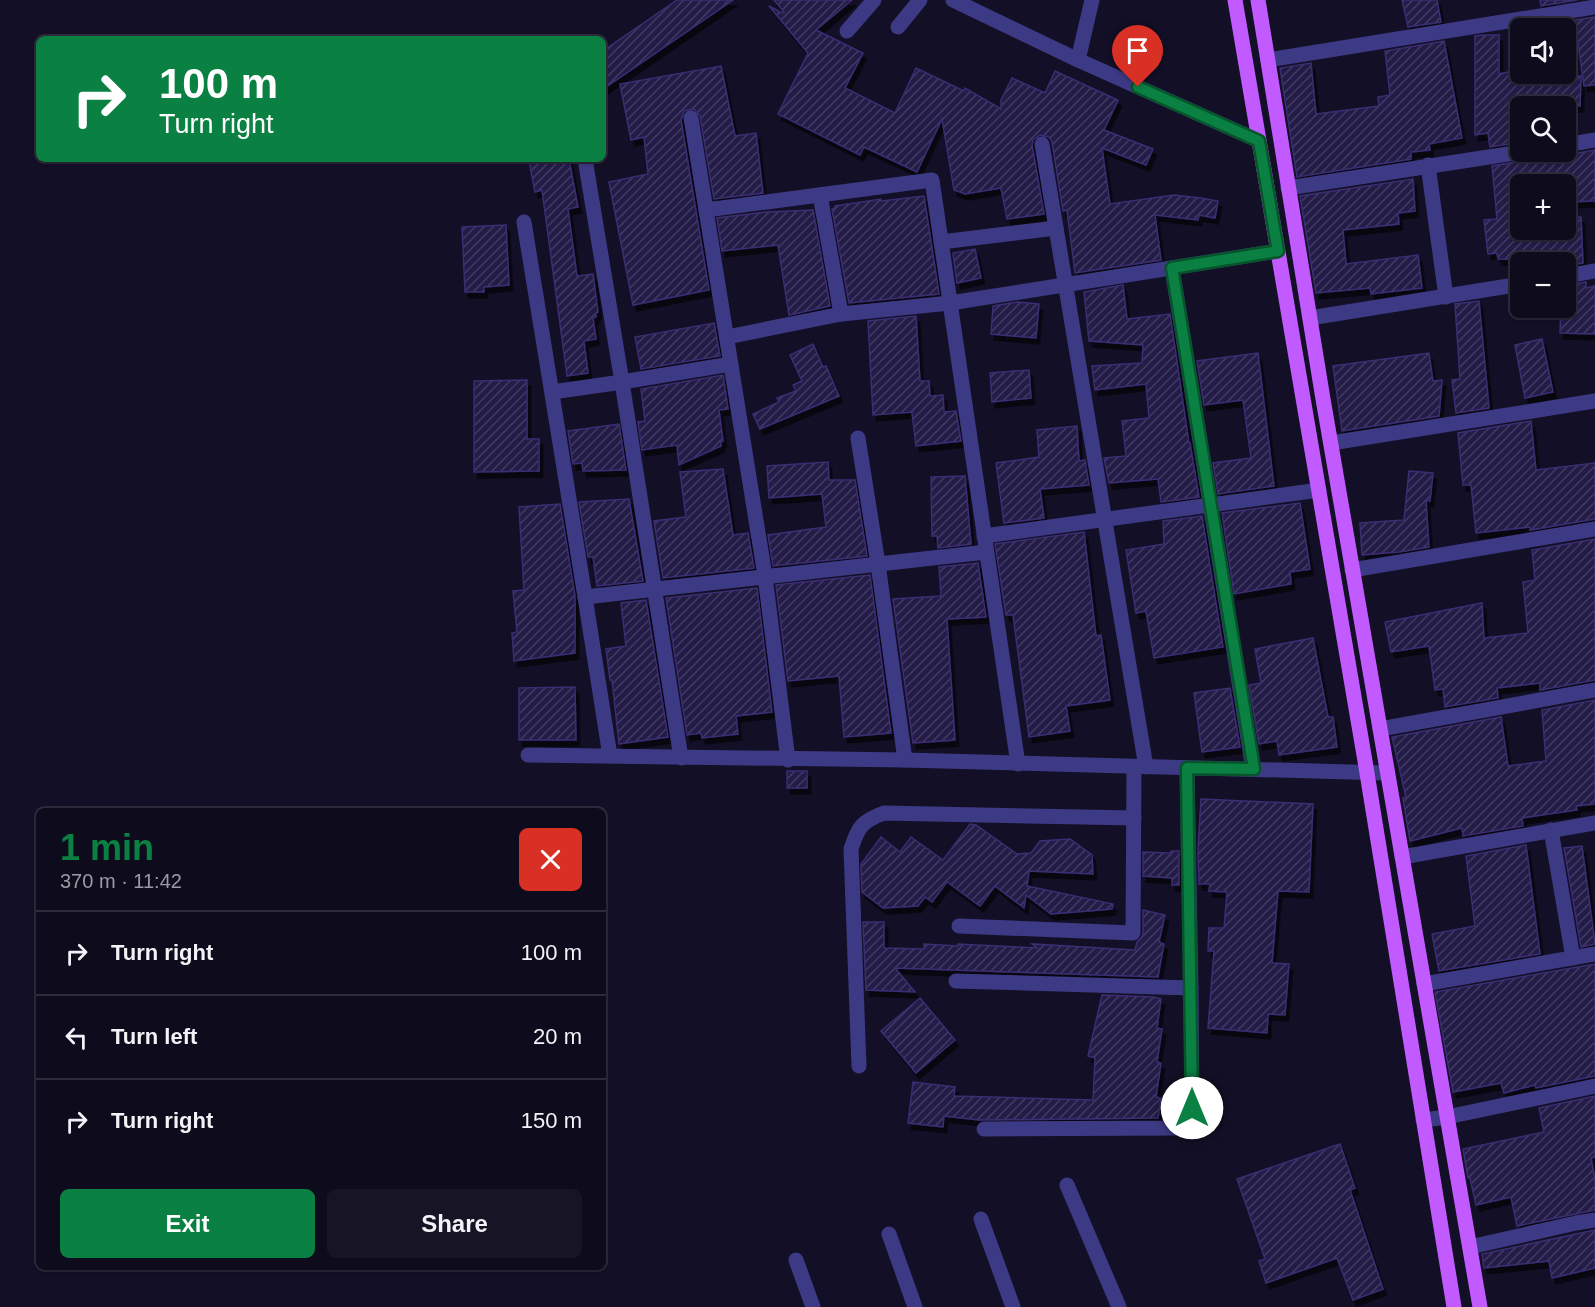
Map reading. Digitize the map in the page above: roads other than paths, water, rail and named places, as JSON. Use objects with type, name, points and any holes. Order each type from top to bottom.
[{"type":"main road","points":[[1235,0],[1319,490],[1454,1307]]},
{"type":"main road","points":[[1258,0],[1352,570],[1480,1307]]},
{"type":"street","points":[[847,31],[874,0]]},
{"type":"street","points":[[898,27],[920,0]]},
{"type":"street","points":[[953,0],[1078,60],[1259,141]]},
{"type":"street","points":[[1078,60],[1092,0]]},
{"type":"street","points":[[1268,60],[1595,8]]},
{"type":"street","points":[[691,118],[765,576],[788,760]]},
{"type":"street","points":[[1576,143],[1595,140]]},
{"type":"street","points":[[959,926],[1133,933],[1134,818],[1140,767],[1105,521],[1042,144]]},
{"type":"street","points":[[1288,188],[1510,154]]},
{"type":"street","points":[[585,162],[656,589],[681,758]]},
{"type":"street","points":[[1428,165],[1446,297]]},
{"type":"street","points":[[706,210],[932,180],[1018,764]]},
{"type":"street","points":[[820,195],[841,314]]},
{"type":"street","points":[[524,222],[609,756]]},
{"type":"street","points":[[941,242],[1056,228]]},
{"type":"street","points":[[726,337],[841,314],[950,303],[1278,251]]},
{"type":"street","points":[[1172,268],[1254,769]]},
{"type":"street","points":[[1576,274],[1595,271]]},
{"type":"street","points":[[1310,318],[1510,286]]},
{"type":"street","points":[[552,392],[731,364]]},
{"type":"street","points":[[1331,443],[1595,401]]},
{"type":"street","points":[[858,438],[905,760]]},
{"type":"street","points":[[984,536],[1319,490]]},
{"type":"street","points":[[1352,570],[1595,529]]},
{"type":"street","points":[[585,597],[986,552]]},
{"type":"street","points":[[1380,729],[1595,690]]},
{"type":"street","points":[[528,755],[905,760],[1387,773]]},
{"type":"street","points":[[984,1129],[1181,1128],[1188,1123],[1192,1108],[1187,768]]},
{"type":"street","points":[[859,1066],[851,849],[856,831],[867,819],[884,813],[1134,818]]},
{"type":"street","points":[[1402,857],[1595,823]]},
{"type":"street","points":[[1551,830],[1573,958]]},
{"type":"street","points":[[1424,984],[1595,954]]},
{"type":"street","points":[[956,981],[1191,988]]},
{"type":"street","points":[[1423,1120],[1595,1086]]},
{"type":"street","points":[[1067,1185],[1119,1307]]},
{"type":"street","points":[[981,1219],[1013,1307]]},
{"type":"street","points":[[1470,1247],[1595,1220]]},
{"type":"street","points":[[889,1234],[915,1307]]},
{"type":"street","points":[[795,1260],[813,1307]]}]
